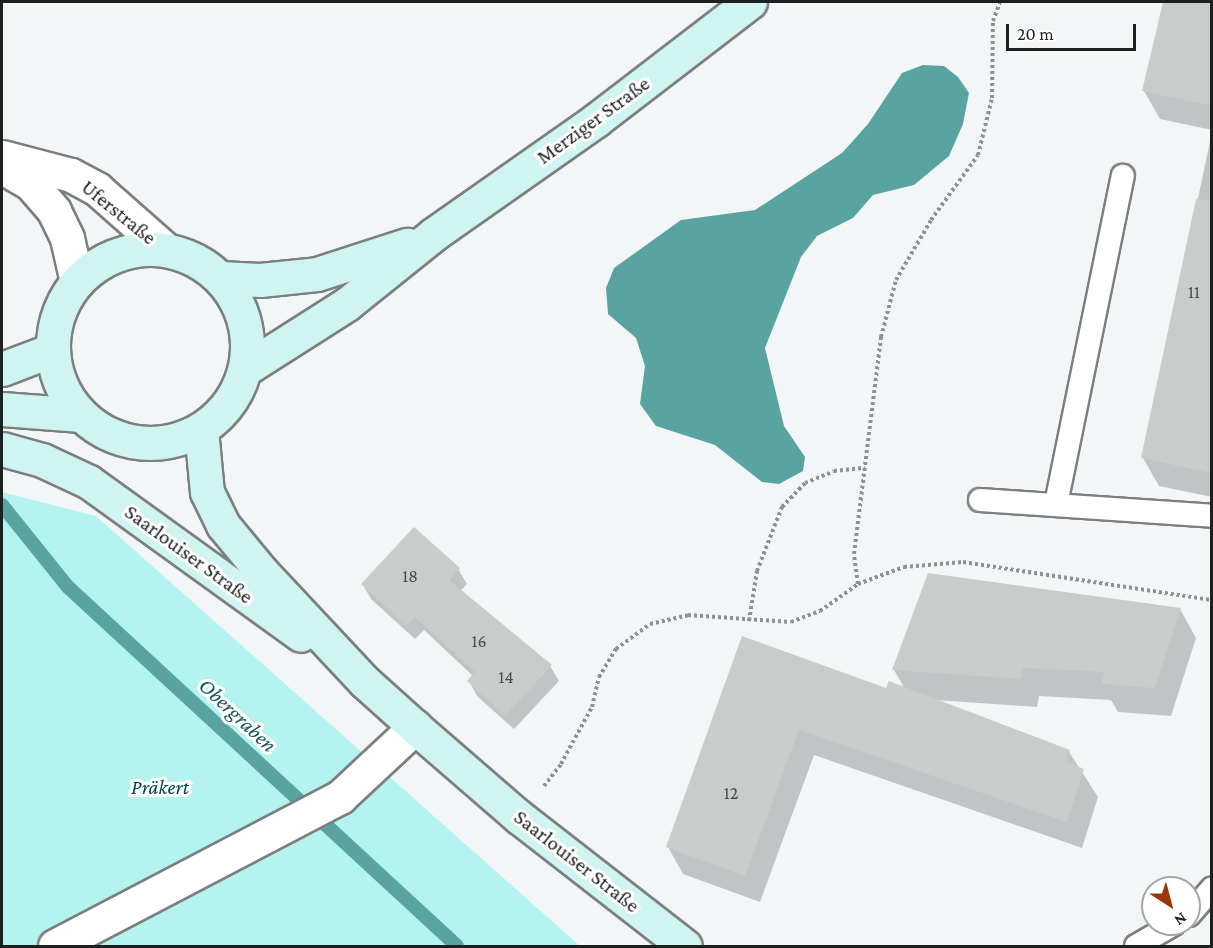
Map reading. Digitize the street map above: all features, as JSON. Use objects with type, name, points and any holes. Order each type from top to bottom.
[{"type":"main road","name":"Merziger Straße","points":[[245,369],[348,304],[434,234],[596,120],[750,2]]},
{"type":"main road","name":"Merziger Straße","points":[[220,278],[260,280],[318,274],[380,256],[434,234]]},
{"type":"main road","points":[[166,250],[195,260],[220,278],[239,305],[247,336],[245,369],[236,393],[201,429],[178,440],[157,443],[109,435],[81,415],[61,385],[52,350],[63,302],[77,282],[100,264],[127,251],[166,250]]},
{"type":"main road","points":[[2,369],[52,350]]},
{"type":"main road","points":[[2,409],[81,415]]},
{"type":"main road","name":"Saarlouiser Straße","points":[[201,429],[207,492]]},
{"type":"main road","name":"Saarlouiser Straße","points":[[157,443],[207,492],[223,525],[365,682],[519,817],[685,946]]},
{"type":"main road","name":"Saarlouiser Straße","points":[[2,449],[42,460],[89,482],[365,682]]},
{"type":"street","name":"Uferstraße","points":[[2,157],[71,175],[97,189],[166,250]]},
{"type":"street","name":"Uferstraße","points":[[2,167],[30,183],[54,211],[67,238],[77,282]]},
{"type":"street","points":[[55,946],[340,797],[415,728]]},
{"type":"lane","points":[[1056,504],[1122,176]]},
{"type":"lane","points":[[980,500],[1212,516]]},
{"type":"lane","points":[[1201,901],[1212,889]]},
{"type":"lane","points":[[1136,946],[1153,936]]},
{"type":"path","points":[[858,584],[854,554],[881,337],[896,280],[931,220],[978,155],[992,98],[993,21],[1000,2]]},
{"type":"path","points":[[749,621],[757,571],[782,507],[806,483],[834,471],[865,468]]},
{"type":"path","points":[[519,817],[561,764],[592,707],[599,677],[616,649],[651,624],[688,615],[749,621],[791,622],[820,610],[858,584],[904,567],[963,562],[1212,600]]},
{"type":"green space","name":"Präkert","points":[[2,492],[96,516],[580,946],[2,946]]},
{"type":"shaded area","points":[[923,65],[944,66],[958,77],[969,93],[963,124],[949,156],[914,185],[873,195],[853,218],[817,236],[801,257],[765,348],[784,426],[805,457],[803,471],[779,484],[762,482],[715,445],[656,426],[640,404],[645,366],[636,338],[608,314],[606,288],[614,268],[681,220],[755,210],[842,153],[868,124],[902,73]]},
{"type":"building","points":[[1163,2],[1212,2],[1212,106],[1142,91]]},
{"type":"building","points":[[1196,199],[1212,201],[1212,473],[1141,458]]},
{"type":"building","points":[[414,527],[460,568],[449,580],[552,665],[505,716],[467,681],[475,672],[415,617],[406,626],[361,584]]},
{"type":"building","points":[[928,573],[1181,608],[1155,688],[1101,684],[1105,672],[1023,668],[1021,679],[892,670]]},
{"type":"building","points":[[742,636],[886,688],[889,681],[1070,750],[1067,762],[1084,769],[1067,822],[799,730],[745,876],[666,847]]},
{"type":"waterway","name":"Obergraben","points":[[2,505],[68,587],[457,946]]}]
